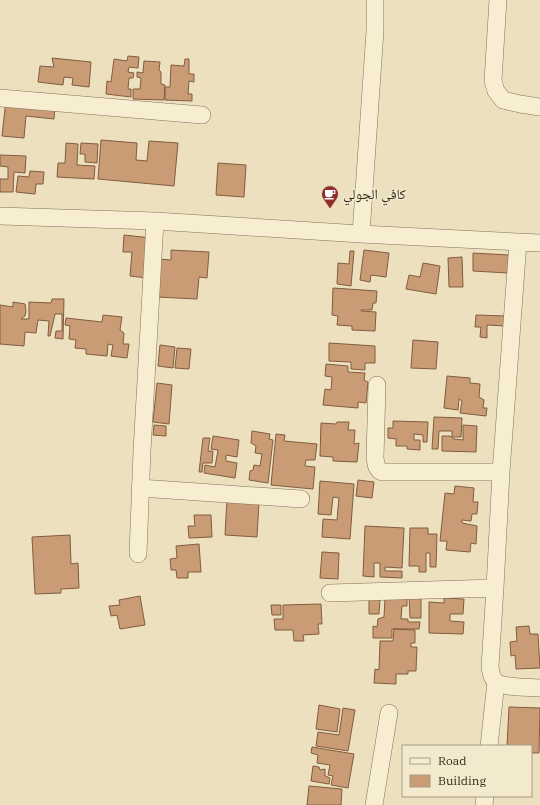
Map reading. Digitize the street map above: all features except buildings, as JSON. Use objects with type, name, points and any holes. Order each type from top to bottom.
[{"type":"street","points":[[362,234],[375,31],[374,0]]},
{"type":"street","points":[[498,0],[494,64],[494,81],[496,90],[503,100],[540,107]]},
{"type":"street","points":[[0,98],[202,115]]},
{"type":"street","points":[[0,216],[155,221],[540,243]]},
{"type":"street","points":[[138,554],[140,488],[155,221]]},
{"type":"street","points":[[518,242],[501,472],[490,667],[491,676],[496,682],[504,685],[540,688]]},
{"type":"street","points":[[377,385],[375,458],[380,471],[501,472]]},
{"type":"street","points":[[140,488],[301,499]]},
{"type":"street","points":[[330,593],[495,588]]},
{"type":"street","points":[[490,745],[496,682]]},
{"type":"street","points":[[374,805],[389,713]]},
{"type":"place","name":"كافي الجولي","points":[[330,209]]}]
